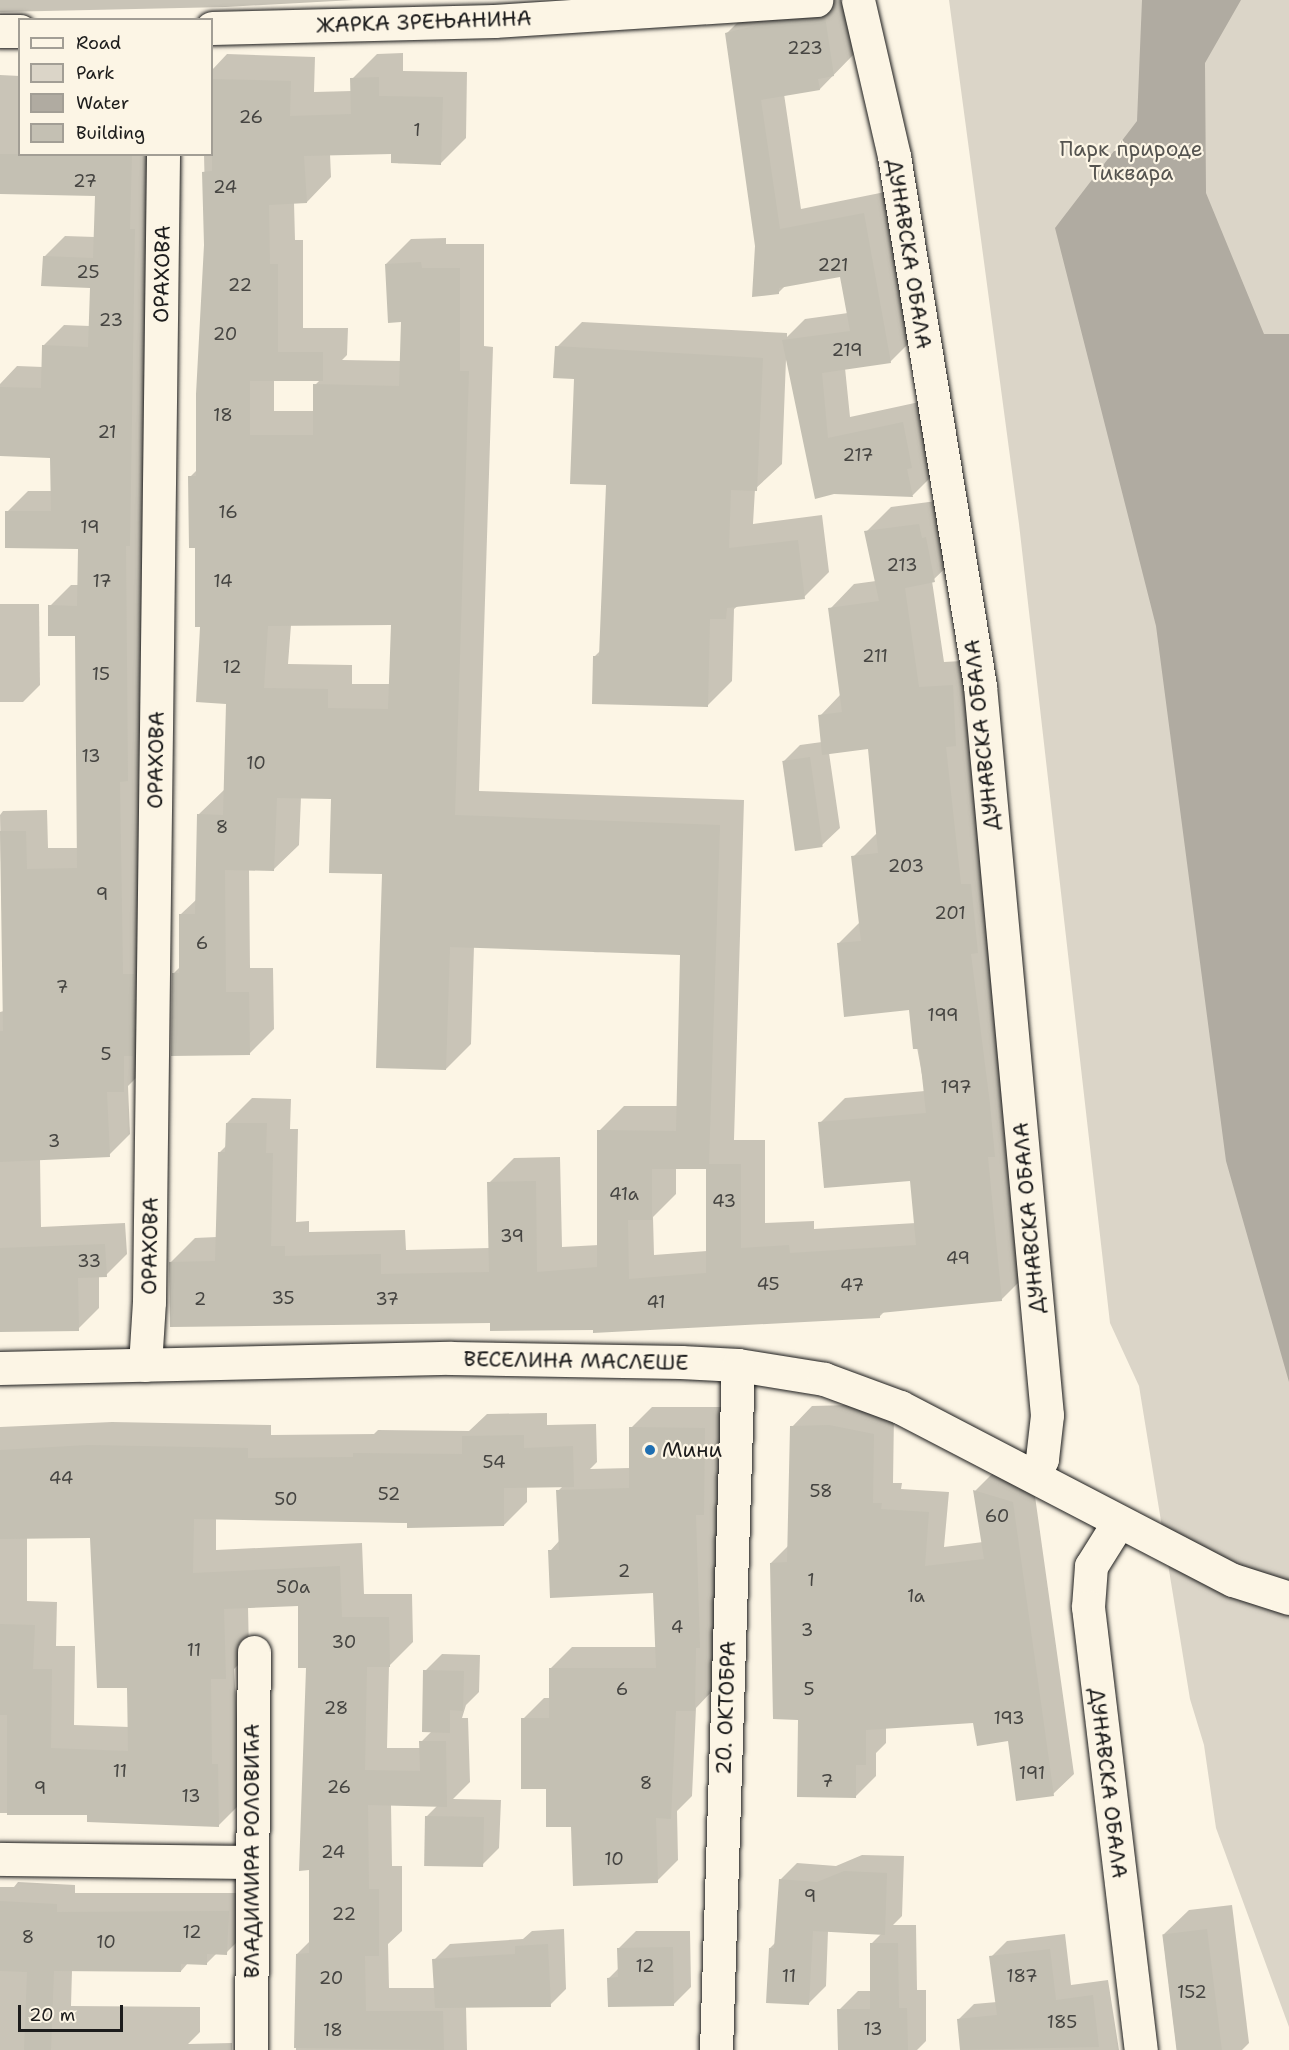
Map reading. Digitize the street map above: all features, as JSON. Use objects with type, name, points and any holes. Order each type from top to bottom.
[{"type":"street","name":"ЖАРКА ЗРЕЊАНИНА","points":[[213,28],[494,21],[816,0]]},
{"type":"street","name":"ДУНАВСКА ОБАЛА","points":[[858,0],[894,156],[980,686],[1047,1415],[1042,1459],[1035,1475]]},
{"type":"street","points":[[0,31],[18,31]]},
{"type":"street","name":"ОРАХОВА","points":[[145,1365],[149,1302],[163,156]]},
{"type":"street","name":"ВЕСЕЛИНА МАСЛЕШЕ","points":[[0,1368],[451,1358],[738,1365],[824,1379],[889,1403],[1035,1475],[1118,1523],[1233,1580],[1289,1598]]},
{"type":"street","name":"20. ОКТОБРА","points":[[716,2050],[738,1365]]},
{"type":"street","name":"ДУНАВСКА ОБАЛА","points":[[1118,1523],[1091,1566],[1088,1607],[1141,2050]]},
{"type":"street","name":"ВЛАДИМИРА РОЛОВИЋА","points":[[251,2050],[254,1652]]},
{"type":"street","points":[[0,1859],[252,1862]]},
{"type":"green space","name":"Парк природе Тиквара","points":[[949,0],[1289,0],[1289,2027],[1216,1828],[1204,1745],[1190,1699],[1139,1386],[1110,1323],[1019,524]]},
{"type":"water","points":[[1142,0],[1241,0],[1205,63],[1206,193],[1264,334],[1289,334],[1289,1382],[1226,1161],[1156,626],[1055,228],[1137,121]]},
{"type":"building","points":[[825,16],[834,76],[818,79],[820,90],[761,100],[780,229],[864,213],[891,363],[822,373],[828,438],[903,422],[912,468],[907,469],[913,497],[834,494],[815,499],[782,340],[850,331],[840,277],[779,288],[779,294],[752,297],[755,246],[725,33],[772,22]]},
{"type":"building","points":[[379,77],[379,96],[443,97],[441,165],[391,163],[391,154],[304,156],[307,203],[269,205],[270,264],[278,264],[278,352],[323,352],[323,381],[250,381],[250,435],[313,435],[313,384],[399,386],[401,322],[388,323],[385,264],[421,262],[422,268],[460,268],[460,371],[469,371],[455,815],[720,825],[709,1164],[741,1164],[741,1248],[789,1245],[790,1253],[916,1245],[910,1181],[824,1188],[818,1122],[926,1113],[919,1049],[913,1049],[909,1010],[844,1017],[837,943],[861,941],[851,856],[878,853],[868,749],[822,755],[818,715],[842,712],[828,608],[879,601],[864,531],[919,524],[922,538],[926,537],[935,582],[905,588],[919,687],[953,685],[956,746],[946,747],[961,884],[971,884],[978,953],[971,954],[995,1157],[988,1157],[1002,1301],[880,1313],[880,1318],[593,1333],[593,1330],[490,1331],[490,1323],[170,1327],[169,1262],[215,1261],[218,1152],[225,1152],[226,1123],[267,1123],[266,1153],[273,1153],[271,1246],[285,1246],[285,1256],[381,1254],[381,1274],[489,1272],[487,1182],[536,1181],[537,1272],[597,1267],[597,1130],[676,1131],[680,955],[450,947],[446,1070],[376,1068],[382,874],[329,873],[331,799],[277,798],[274,871],[225,870],[226,992],[249,992],[250,1055],[171,1056],[172,973],[179,973],[179,914],[195,914],[197,814],[223,815],[226,704],[196,702],[200,627],[195,627],[195,548],[189,548],[188,476],[196,476],[196,394],[204,245],[202,172],[212,171],[213,79],[291,81],[290,116],[351,114],[350,78]],"holes":[[[391,625],[388,709],[328,708],[328,689],[264,688],[268,626]],[[652,1169],[706,1169],[706,1273],[629,1279],[628,1220],[652,1220]]]},
{"type":"building","points":[[0,154],[132,156],[130,229],[135,229],[130,546],[126,546],[128,781],[120,782],[123,974],[134,974],[133,1056],[124,1056],[124,1092],[107,1092],[110,1157],[0,1162],[0,1031],[3,1031],[0,831],[26,831],[27,869],[77,868],[75,636],[48,636],[48,605],[77,606],[78,549],[5,548],[5,511],[51,511],[50,458],[0,456],[0,387],[41,388],[42,345],[88,347],[90,288],[41,286],[43,256],[93,258],[95,196],[0,194]]},
{"type":"building","points":[[555,346],[763,358],[757,491],[731,490],[729,548],[798,540],[805,599],[727,608],[726,619],[710,619],[708,707],[592,704],[593,656],[599,656],[606,485],[570,484],[574,379],[553,378]]},
{"type":"building","points":[[810,757],[823,847],[795,851],[782,761]]},
{"type":"building","points":[[105,1244],[107,1277],[78,1278],[79,1331],[0,1332],[0,1248]]},
{"type":"building","points":[[829,1425],[874,1434],[873,1503],[882,1503],[881,1509],[929,1512],[925,1566],[984,1559],[973,1490],[1013,1502],[1054,1796],[1016,1801],[1008,1741],[977,1746],[973,1723],[866,1730],[866,1765],[856,1765],[856,1798],[797,1797],[798,1720],[773,1719],[770,1563],[787,1562],[790,1426]]},
{"type":"building","points":[[629,1427],[705,1428],[704,1515],[696,1515],[700,1648],[696,1648],[695,1711],[676,1711],[671,1819],[656,1818],[658,1883],[573,1886],[571,1827],[546,1827],[546,1789],[521,1789],[521,1718],[549,1718],[549,1668],[656,1668],[653,1593],[550,1598],[548,1550],[559,1550],[556,1490],[629,1488]]},
{"type":"building","points":[[524,1435],[524,1448],[573,1446],[574,1487],[504,1488],[504,1526],[407,1528],[407,1523],[194,1519],[193,1573],[340,1566],[342,1617],[389,1617],[390,1667],[367,1667],[365,1770],[420,1771],[419,1741],[446,1741],[447,1807],[368,1805],[369,1889],[379,1889],[379,1956],[365,1956],[366,2011],[443,2011],[444,2050],[294,2048],[296,1954],[309,1953],[309,1870],[299,1871],[306,1668],[298,1668],[298,1606],[224,1609],[226,1679],[211,1679],[212,1764],[218,1764],[219,1827],[87,1822],[87,1815],[7,1815],[7,1715],[0,1715],[0,1624],[35,1625],[33,1669],[52,1669],[51,1748],[128,1751],[127,1688],[97,1688],[90,1538],[0,1539],[0,1450],[88,1445],[248,1448],[248,1458],[353,1457],[353,1453],[462,1454],[462,1436]]},
{"type":"building","points":[[423,1670],[464,1671],[463,1711],[450,1710],[450,1733],[422,1732]]},
{"type":"building","points":[[425,1816],[484,1817],[483,1867],[424,1866]]},
{"type":"building","points":[[844,1871],[887,1873],[885,1935],[813,1931],[809,2005],[766,2003],[769,1948],[774,1948],[779,1879],[817,1882]]},
{"type":"building","points":[[0,1901],[57,1904],[57,1912],[229,1911],[227,1955],[207,1954],[207,1965],[181,1964],[181,1972],[54,1971],[51,2050],[24,2050],[27,1972],[0,1971]]},
{"type":"building","points":[[1207,1929],[1222,2050],[1177,2050],[1162,1934]]},
{"type":"building","points":[[870,1943],[898,1943],[899,2008],[907,2008],[908,2050],[838,2050],[837,2009],[870,2009]]},
{"type":"building","points":[[548,1944],[551,2007],[435,2008],[432,1959],[515,1954],[515,1946]]},
{"type":"building","points":[[673,1947],[674,2006],[608,2007],[607,1978],[618,1977],[617,1948]]},
{"type":"building","points":[[1050,1949],[1056,2000],[1093,1995],[1099,2047],[960,2050],[957,2019],[997,2015],[989,1956]]},
{"type":"place","name":"Мини","points":[[650,1450]]}]
